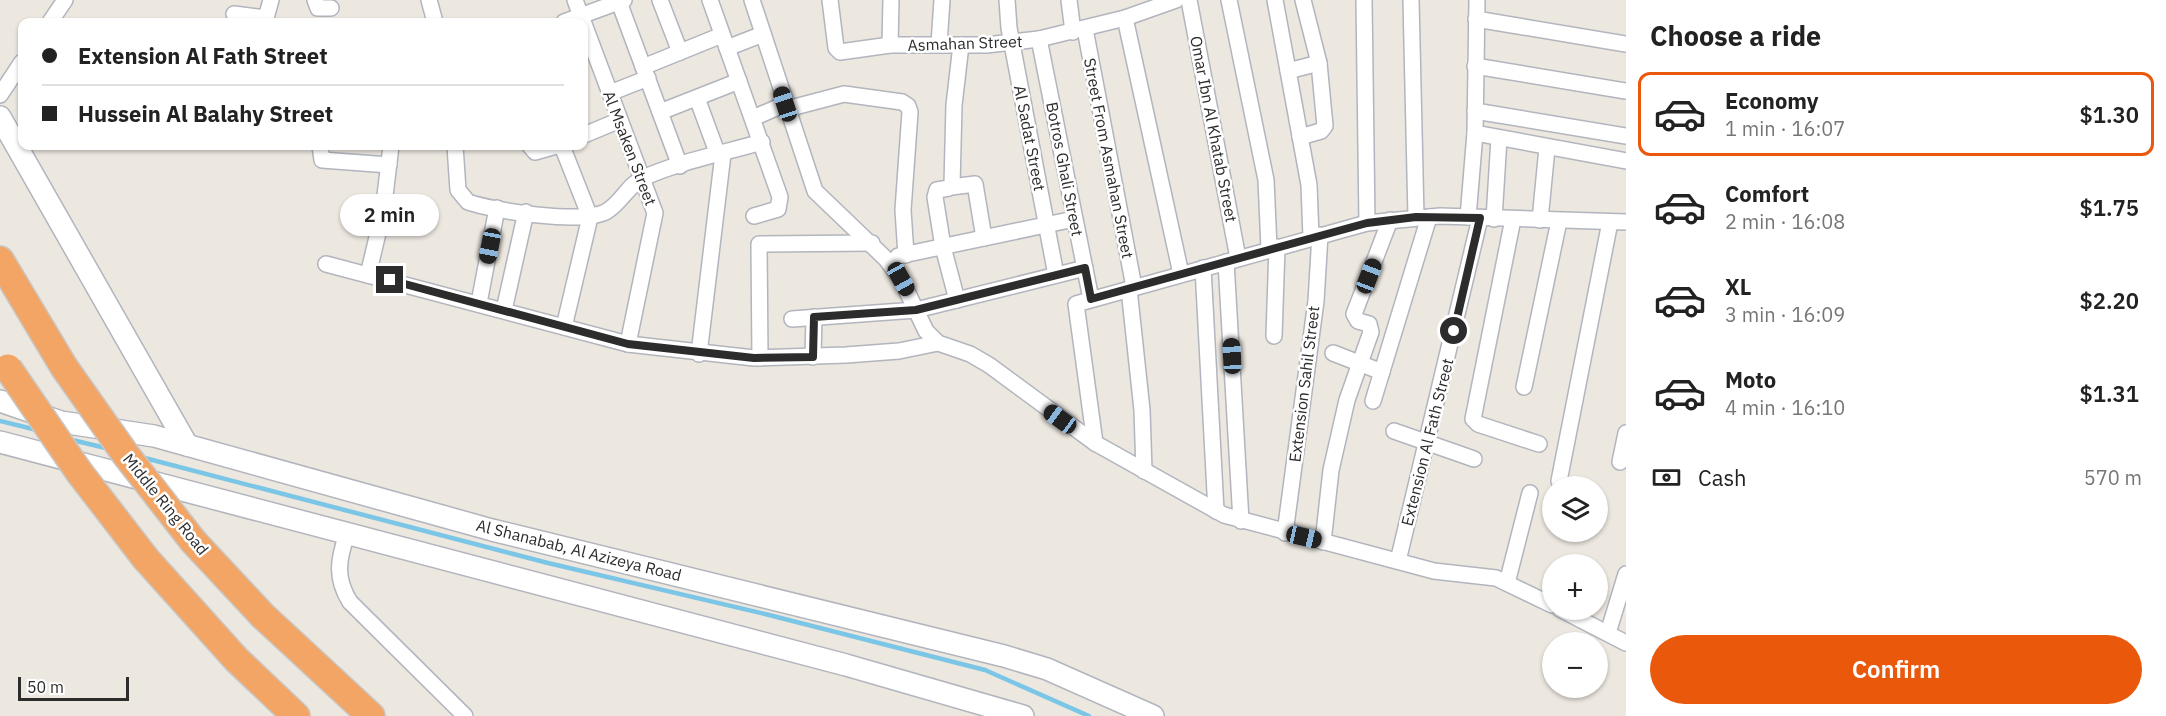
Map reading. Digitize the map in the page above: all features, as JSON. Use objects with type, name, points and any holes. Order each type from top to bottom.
[{"type":"highway","name":"Middle Ring Road","points":[[0,260],[64,367],[126,456],[193,540],[263,616],[371,716]]},
{"type":"highway","points":[[4,361],[79,472],[147,559],[236,659],[296,716]]},
{"type":"street","points":[[53,18],[65,0]]},
{"type":"street","points":[[266,18],[271,0]]},
{"type":"street","points":[[315,0],[318,8],[331,8]]},
{"type":"street","points":[[429,0],[434,18]]},
{"type":"street","name":"Al Msaken Street","points":[[575,0],[582,18]]},
{"type":"street","points":[[660,0],[680,52]]},
{"type":"street","points":[[710,0],[762,142],[780,203],[778,209],[754,216]]},
{"type":"street","points":[[752,0],[815,191],[872,243],[886,259],[901,279],[926,331],[938,342],[970,354],[989,365],[1095,443],[1216,511],[1241,521],[1434,571],[1484,576],[1507,583],[1542,600]]},
{"type":"street","name":"Asmahan Street","points":[[830,0],[837,51],[890,45],[1012,43],[1039,39],[1125,18],[1176,0]]},
{"type":"street","points":[[890,45],[891,0]]},
{"type":"street","points":[[939,44],[942,0]]},
{"type":"street","name":"Al Sadat Street","points":[[1006,0],[1056,275]]},
{"type":"street","name":"Street From Asmahan Street","points":[[1070,0],[1079,31],[1132,288],[1144,471]]},
{"type":"street","name":"Omar Ibn Al Khatab Street","points":[[1189,0],[1232,260],[1241,521]]},
{"type":"street","points":[[1229,0],[1266,180],[1273,247],[1274,336]]},
{"type":"street","name":"Extension Sahil Street","points":[[1275,0],[1316,236],[1316,301],[1285,533]]},
{"type":"street","points":[[1300,137],[1324,130],[1319,63],[1304,0]]},
{"type":"street","points":[[1364,0],[1367,223]]},
{"type":"street","points":[[1373,401],[1423,217],[1411,0]]},
{"type":"street","points":[[1477,0],[1475,133],[1481,218]]},
{"type":"street","points":[[588,18],[622,1],[645,72],[680,166]]},
{"type":"street","points":[[234,12],[251,18]]},
{"type":"street","points":[[1125,18],[1180,274]]},
{"type":"street","points":[[1476,19],[1626,44]]},
{"type":"street","points":[[610,93],[680,52],[763,34]]},
{"type":"street","name":"Botros Ghali Street","points":[[1039,39],[1091,299]]},
{"type":"street","points":[[951,187],[954,105],[961,45]]},
{"type":"street","name":"Al Msaken Street","points":[[588,53],[610,93],[652,205],[655,222],[628,344]]},
{"type":"street","points":[[1288,71],[1319,63]]},
{"type":"street","points":[[1475,66],[1626,91]]},
{"type":"street","points":[[0,95],[18,68]]},
{"type":"street","points":[[660,112],[739,81]]},
{"type":"street","points":[[753,117],[844,94],[902,102],[908,106],[910,112],[903,210],[906,255]]},
{"type":"street","points":[[697,98],[720,154],[699,354]]},
{"type":"street","points":[[1475,111],[1626,136]]},
{"type":"street","points":[[0,117],[18,149]]},
{"type":"street","points":[[588,133],[620,120]]},
{"type":"street","points":[[1475,133],[1626,161]]},
{"type":"street","points":[[1481,218],[1499,138]]},
{"type":"street","points":[[455,150],[458,190],[462,197],[476,205],[565,218],[590,218],[605,213],[621,202],[641,178],[762,142]]},
{"type":"street","points":[[1540,220],[1547,148]]},
{"type":"street","points":[[19,150],[187,445]]},
{"type":"street","points":[[321,150],[322,160],[389,165]]},
{"type":"street","points":[[368,274],[383,212],[391,150]]},
{"type":"street","points":[[564,150],[590,218],[564,327]]},
{"type":"street","points":[[957,300],[943,247],[935,197],[937,190],[975,184],[984,238]]},
{"type":"street","points":[[479,303],[497,208]]},
{"type":"street","points":[[504,310],[526,212]]},
{"type":"street","points":[[1095,443],[1074,307],[1076,304],[1273,247],[1367,223],[1423,217],[1626,222]]},
{"type":"street","name":"Extension Al Fath Street","points":[[1398,561],[1481,218]]},
{"type":"street","points":[[886,259],[1074,219]]},
{"type":"street","points":[[1513,219],[1473,419],[1478,424],[1539,444]]},
{"type":"street","points":[[1323,542],[1331,470],[1347,400],[1372,328],[1354,318],[1354,314],[1390,220]]},
{"type":"street","points":[[1524,387],[1559,221]]},
{"type":"street","points":[[1560,476],[1610,222]]},
{"type":"street","points":[[760,358],[759,244],[872,243]]},
{"type":"street","points":[[326,264],[628,344],[699,354],[760,358],[813,357],[899,351],[938,342]]},
{"type":"street","points":[[792,319],[916,310],[1085,268]]},
{"type":"street","points":[[1203,268],[1216,511]]},
{"type":"street","points":[[813,357],[814,317]]},
{"type":"street","points":[[1333,353],[1382,372]]},
{"type":"street","name":"Al Shanabab, Al Azizeya Road","points":[[0,401],[70,424],[145,434],[492,530],[1014,658],[1047,669],[1153,716]]},
{"type":"street","points":[[1394,431],[1474,459]]},
{"type":"street","points":[[1620,462],[1626,433]]},
{"type":"street","points":[[0,442],[846,665],[1023,716]]},
{"type":"street","points":[[1507,583],[1530,493]]},
{"type":"street","points":[[347,534],[338,560],[342,588],[350,602],[465,716]]},
{"type":"street","points":[[1626,574],[1608,633],[1626,643]]},
{"type":"street","points":[[1582,620],[1606,632]]},
{"type":"waterway","points":[[0,421],[37,430]]},
{"type":"waterway","points":[[68,439],[110,449]]},
{"type":"waterway","points":[[141,457],[548,563],[765,614],[985,670],[1089,716]]},
{"type":"route","points":[[390,280],[628,344],[699,354],[754,358],[813,357],[814,317],[916,310],[1085,268],[1091,299],[1269,248],[1367,223],[1416,217],[1480,218],[1454,331]]}]
